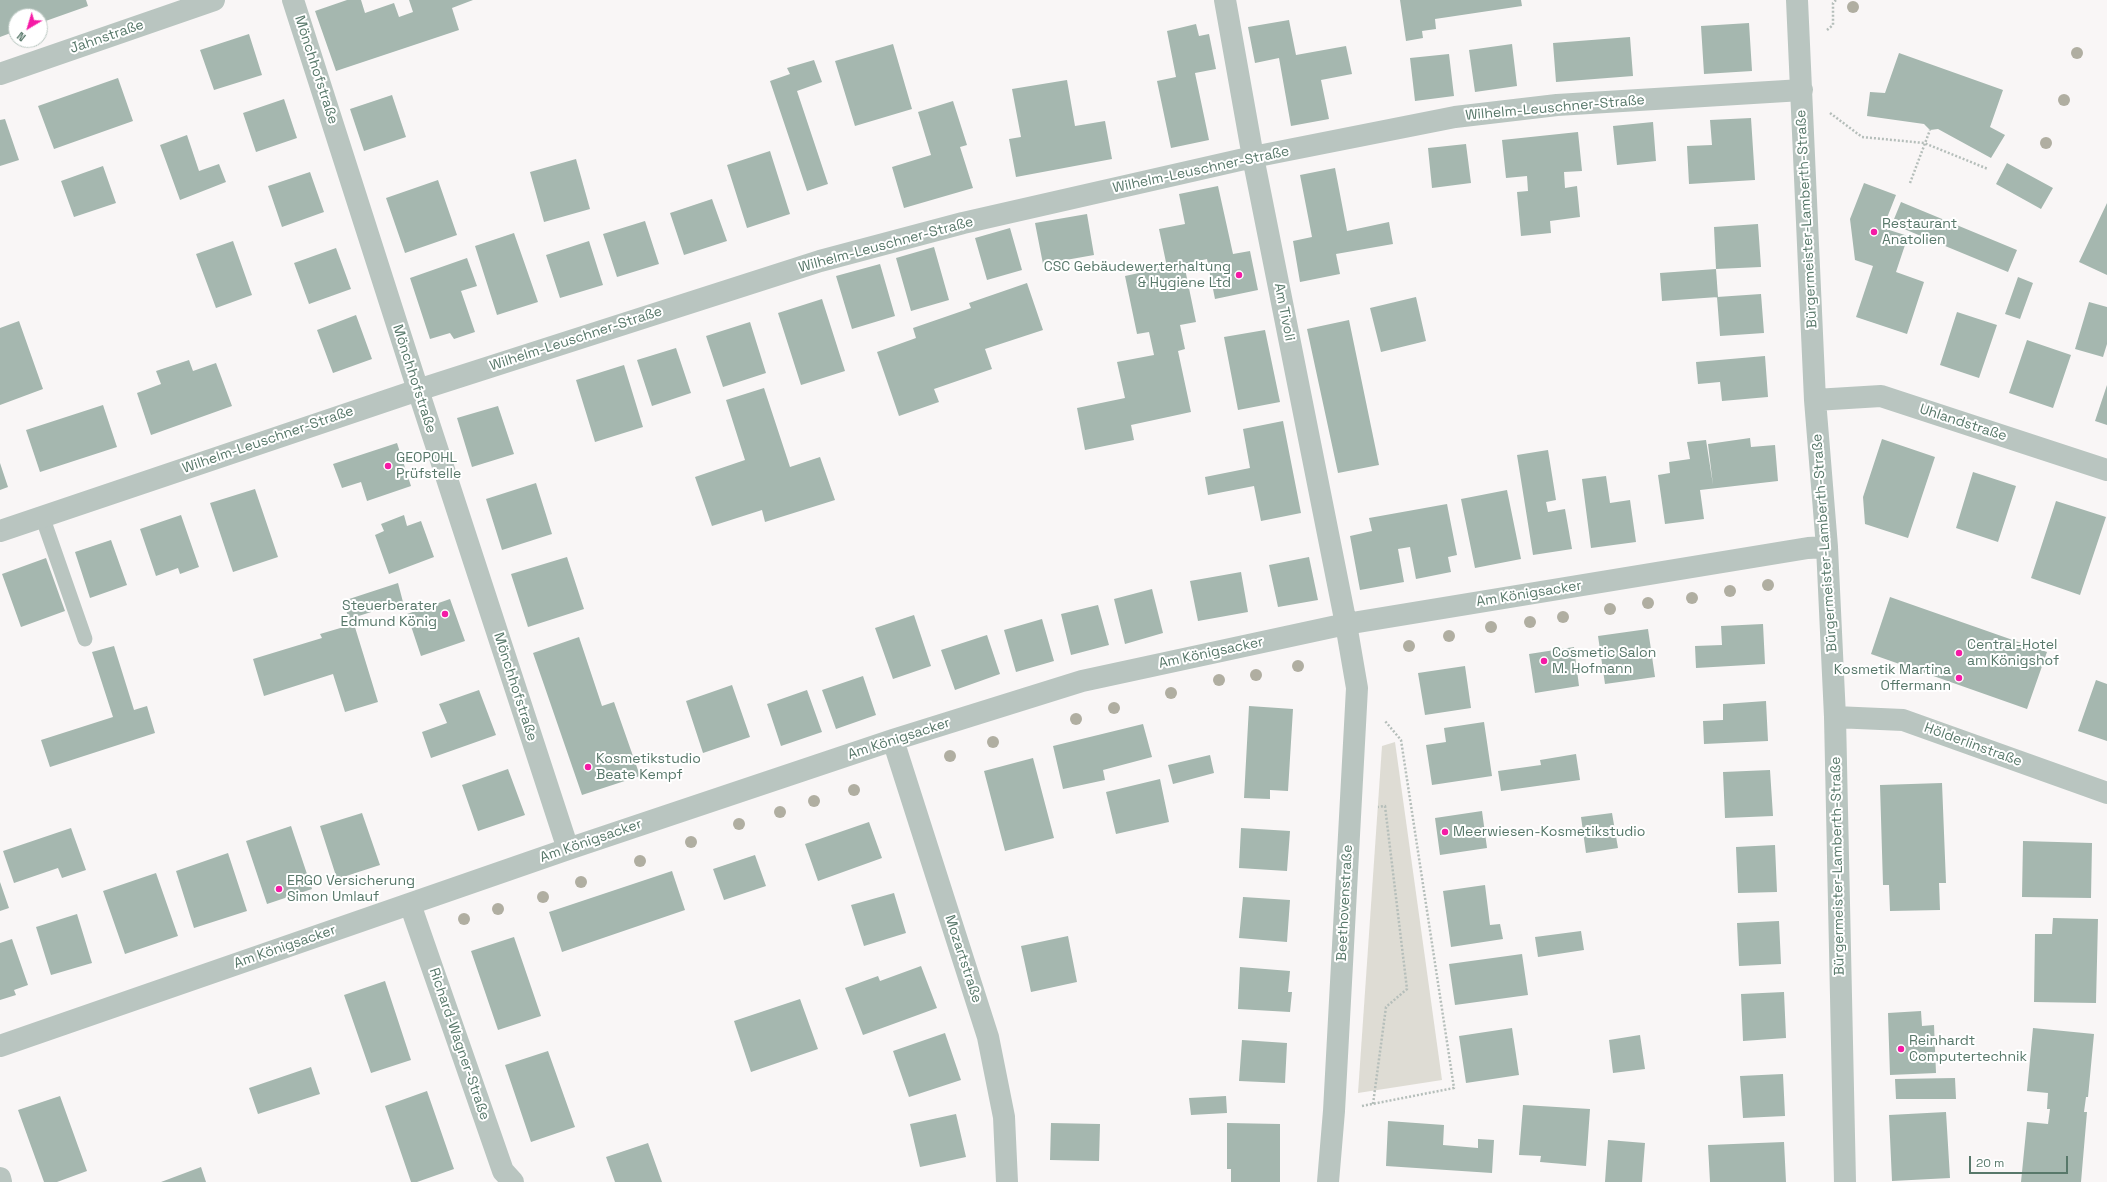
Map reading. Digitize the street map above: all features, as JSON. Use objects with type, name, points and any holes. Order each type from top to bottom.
[{"type":"street","name":"Jahnstraße","points":[[0,74],[214,0]]},
{"type":"street","name":"Mönchhofstraße","points":[[293,0],[418,390],[568,849]]},
{"type":"street","name":"Am Tivoli","points":[[1225,0],[1253,157],[1346,624]]},
{"type":"street","name":"Bürgermeister-Lamberth-Straße","points":[[1797,0],[1815,400],[1827,547],[1834,717],[1844,1182]]},
{"type":"street","name":"Wilhelm-Leuschner-Straße","points":[[0,531],[418,390],[820,261],[963,224],[1253,157],[1455,118],[1557,105],[1802,90]]},
{"type":"street","name":"Uhlandstraße","points":[[1815,400],[1881,396],[2107,470]]},
{"type":"street","name":"Am Königsacker","points":[[0,1046],[568,849],[893,740],[1082,682],[1346,624],[1792,551],[1827,547]]},
{"type":"street","name":"Beethovenstraße","points":[[1328,1182],[1334,1111],[1357,688],[1346,624]]},
{"type":"street","name":"Hölderlinstraße","points":[[1834,717],[1903,720],[2107,793]]},
{"type":"street","name":"Mozartstraße","points":[[893,740],[988,1037],[1004,1117],[1007,1182]]},
{"type":"street","name":"Richard-Wagner-Straße","points":[[410,904],[503,1171],[513,1182]]},
{"type":"street","points":[[0,1178],[2,1182]]},
{"type":"lane","points":[[42,516],[85,638]]},
{"type":"path","points":[[1802,90],[1862,137],[1924,143],[1988,169]]},
{"type":"path","points":[[1910,183],[1930,130]]},
{"type":"path","points":[[1334,1111],[1454,1088],[1401,740],[1357,688]]},
{"type":"path","points":[[1350,811],[1385,806],[1406,989],[1386,1007],[1373,1104]]},
{"type":"shaded area","points":[[1395,742],[1442,1080],[1358,1093],[1382,746]]},
{"type":"building","points":[[0,0],[86,0],[88,6],[48,20],[48,8],[8,8],[8,34],[0,37]]},
{"type":"building","points":[[347,0],[361,0],[365,13],[394,3],[399,17],[413,12],[409,0],[473,0],[452,8],[459,30],[336,71],[315,11]]},
{"type":"building","points":[[1400,0],[1521,0],[1522,6],[1435,19],[1436,29],[1422,31],[1423,38],[1406,41]]},
{"type":"building","points":[[1289,20],[1296,55],[1346,46],[1352,74],[1321,80],[1329,119],[1291,126],[1279,58],[1255,63],[1248,27]]},
{"type":"building","points":[[1749,23],[1752,71],[1704,74],[1701,26]]},
{"type":"building","points":[[1196,24],[1199,36],[1209,34],[1216,69],[1195,73],[1209,140],[1171,148],[1157,81],[1176,77],[1167,31]]},
{"type":"building","points":[[249,34],[262,75],[214,90],[200,50]]},
{"type":"building","points":[[1630,37],[1633,76],[1556,82],[1553,43]]},
{"type":"building","points":[[893,44],[912,109],[855,126],[835,61]]},
{"type":"building","points":[[1512,44],[1517,86],[1475,92],[1469,50]]},
{"type":"building","points":[[1899,53],[2003,90],[1990,127],[2005,135],[1991,158],[1938,129],[1930,130],[1924,124],[1867,116],[1870,92],[1885,93]]},
{"type":"building","points":[[1449,54],[1454,96],[1415,101],[1410,58]]},
{"type":"building","points":[[814,60],[822,82],[797,91],[828,184],[807,191],[770,81],[790,74],[787,68]]},
{"type":"building","points":[[118,78],[133,121],[54,149],[38,106]]},
{"type":"building","points":[[1067,80],[1075,126],[1105,121],[1112,159],[1016,177],[1009,139],[1021,137],[1012,89]]},
{"type":"building","points":[[392,95],[406,137],[364,151],[350,109]]},
{"type":"building","points":[[284,99],[297,138],[256,152],[243,113]]},
{"type":"building","points":[[953,101],[967,145],[960,147],[973,188],[904,208],[892,167],[931,155],[918,112]]},
{"type":"building","points":[[1751,118],[1755,180],[1689,184],[1687,146],[1712,145],[1710,120]]},
{"type":"building","points":[[5,119],[19,160],[0,166],[0,120]]},
{"type":"building","points":[[1653,122],[1656,161],[1617,165],[1613,126]]},
{"type":"building","points":[[1578,132],[1582,171],[1564,172],[1565,188],[1577,186],[1580,217],[1550,221],[1551,233],[1521,236],[1517,192],[1528,191],[1527,176],[1506,178],[1502,140]]},
{"type":"building","points":[[187,135],[199,171],[219,164],[226,182],[180,200],[160,145]]},
{"type":"building","points":[[1466,144],[1471,183],[1432,188],[1428,148]]},
{"type":"building","points":[[770,151],[790,214],[747,228],[727,165]]},
{"type":"building","points":[[576,159],[590,209],[544,222],[530,172]]},
{"type":"building","points":[[2007,163],[2053,188],[2041,209],[1996,184]]},
{"type":"building","points":[[103,166],[116,203],[74,217],[61,181]]},
{"type":"building","points":[[1335,168],[1347,231],[1389,222],[1393,244],[1336,254],[1340,274],[1300,282],[1293,241],[1312,237],[1300,175]]},
{"type":"building","points":[[310,172],[324,212],[282,227],[268,186]]},
{"type":"building","points":[[438,180],[457,235],[405,253],[386,198]]},
{"type":"building","points":[[1864,183],[1896,195],[1883,228],[1908,236],[1896,272],[1924,282],[1907,334],[1856,317],[1873,266],[1855,260],[1850,219]]},
{"type":"building","points":[[1218,186],[1233,254],[1250,251],[1258,290],[1215,299],[1207,259],[1184,264],[1196,322],[1180,325],[1185,349],[1178,351],[1191,412],[1131,425],[1134,440],[1085,450],[1077,408],[1125,398],[1117,362],[1154,355],[1149,332],[1137,334],[1125,276],[1167,267],[1159,229],[1185,224],[1179,194]]},
{"type":"building","points":[[712,199],[727,241],[684,255],[670,213]]},
{"type":"building","points":[[1901,202],[2017,250],[2008,272],[1892,224]]},
{"type":"building","points":[[2107,203],[2107,275],[2079,262]]},
{"type":"building","points":[[1087,214],[1094,255],[1043,264],[1035,223]]},
{"type":"building","points":[[645,221],[659,264],[617,277],[603,234]]},
{"type":"building","points":[[1758,224],[1761,267],[1716,269],[1714,227]]},
{"type":"building","points":[[1010,228],[1022,270],[987,280],[975,238]]},
{"type":"building","points":[[514,233],[538,302],[497,315],[475,246]]},
{"type":"building","points":[[233,241],[252,295],[216,308],[196,254]]},
{"type":"building","points":[[589,241],[603,285],[560,298],[546,255]]},
{"type":"building","points":[[934,247],[949,300],[911,311],[896,258]]},
{"type":"building","points":[[336,248],[351,289],[309,304],[294,263]]},
{"type":"building","points":[[467,258],[477,286],[461,291],[475,332],[454,339],[450,333],[430,339],[410,278]]},
{"type":"building","points":[[880,264],[895,316],[852,329],[836,276]]},
{"type":"building","points":[[1716,269],[1718,297],[1662,301],[1660,273]]},
{"type":"building","points":[[2018,277],[2033,283],[2020,319],[2005,314]]},
{"type":"building","points":[[1027,283],[1043,330],[985,349],[992,369],[934,389],[939,402],[899,416],[877,352],[916,338],[913,328],[971,308],[969,303]]},
{"type":"building","points":[[1761,294],[1764,333],[1720,336],[1717,297]]},
{"type":"building","points":[[1416,297],[1426,341],[1381,352],[1370,308]]},
{"type":"building","points":[[822,299],[845,371],[801,385],[778,313]]},
{"type":"building","points":[[2089,302],[2107,307],[2107,344],[2103,357],[2075,349]]},
{"type":"building","points":[[1957,312],[1997,325],[1979,378],[1940,365]]},
{"type":"building","points":[[356,315],[372,359],[333,373],[317,330]]},
{"type":"building","points":[[1349,320],[1379,465],[1338,473],[1307,329]]},
{"type":"building","points":[[19,321],[43,389],[0,405],[0,328]]},
{"type":"building","points":[[750,322],[766,373],[723,387],[706,336]]},
{"type":"building","points":[[1265,330],[1280,402],[1238,410],[1224,337]]},
{"type":"building","points":[[2027,340],[2071,355],[2053,408],[2009,393]]},
{"type":"building","points":[[676,348],[691,393],[652,406],[637,360]]},
{"type":"building","points":[[1765,356],[1768,397],[1722,401],[1720,382],[1698,384],[1696,362]]},
{"type":"building","points":[[189,360],[193,371],[216,363],[232,406],[151,435],[137,393],[161,384],[156,371]]},
{"type":"building","points":[[624,365],[643,427],[595,442],[576,380]]},
{"type":"building","points":[[2107,385],[2107,425],[2095,421]]},
{"type":"building","points":[[764,388],[790,467],[820,457],[835,500],[765,522],[762,510],[712,526],[695,477],[745,460],[726,400]]},
{"type":"building","points":[[103,405],[117,447],[40,472],[26,430]]},
{"type":"building","points":[[498,406],[514,454],[472,467],[457,418]]},
{"type":"building","points":[[1283,421],[1301,513],[1261,521],[1254,486],[1208,495],[1205,477],[1250,468],[1243,429]]},
{"type":"building","points":[[1750,438],[1751,447],[1775,445],[1778,481],[1700,490],[1704,519],[1665,524],[1658,475],[1670,473],[1669,462],[1690,459],[1687,442],[1706,440],[1713,485],[1708,444]]},
{"type":"building","points":[[1882,439],[1935,457],[1908,538],[1865,524],[1863,497]]},
{"type":"building","points":[[397,443],[411,486],[367,501],[361,482],[342,488],[333,464]]},
{"type":"building","points":[[1548,450],[1556,500],[1546,502],[1548,512],[1565,509],[1572,549],[1533,555],[1517,455]]},
{"type":"building","points":[[0,463],[8,487],[0,490]]},
{"type":"building","points":[[1973,472],[2016,486],[1998,542],[1956,528]]},
{"type":"building","points":[[1606,476],[1610,503],[1630,500],[1636,542],[1591,548],[1582,479]]},
{"type":"building","points":[[536,483],[552,534],[502,550],[486,499]]},
{"type":"building","points":[[255,489],[278,557],[233,572],[210,503]]},
{"type":"building","points":[[1507,490],[1521,559],[1475,568],[1461,499]]},
{"type":"building","points":[[2056,501],[2106,517],[2080,595],[2031,578]]},
{"type":"building","points":[[1447,504],[1457,555],[1448,557],[1451,572],[1416,579],[1410,547],[1398,549],[1404,582],[1360,590],[1350,536],[1372,531],[1369,518]]},
{"type":"building","points":[[181,515],[199,567],[180,574],[178,568],[156,576],[140,529]]},
{"type":"building","points":[[404,515],[407,526],[421,521],[434,557],[389,574],[375,535],[384,531],[381,524]]},
{"type":"building","points":[[111,540],[127,585],[90,598],[75,552]]},
{"type":"building","points":[[567,557],[584,609],[528,627],[511,574]]},
{"type":"building","points":[[1309,557],[1318,600],[1278,607],[1269,565]]},
{"type":"building","points":[[46,558],[65,611],[21,627],[2,574]]},
{"type":"building","points":[[1241,572],[1248,612],[1198,621],[1190,581]]},
{"type":"building","points":[[398,583],[403,602],[349,619],[343,601]]},
{"type":"building","points":[[1152,589],[1163,633],[1125,644],[1114,599]]},
{"type":"building","name":"Central-Hotel am Königshof","points":[[1890,597],[2047,652],[2027,709],[1871,654]]},
{"type":"building","points":[[450,599],[465,641],[421,656],[407,614]]},
{"type":"building","points":[[1098,605],[1109,645],[1071,655],[1061,614]]},
{"type":"building","points":[[914,615],[931,666],[893,679],[875,628]]},
{"type":"building","points":[[1042,619],[1054,661],[1016,672],[1004,630]]},
{"type":"building","points":[[354,624],[378,702],[345,712],[333,674],[264,696],[253,659],[322,638],[320,634]]},
{"type":"building","points":[[1763,624],[1765,664],[1696,668],[1695,646],[1722,645],[1721,626]]},
{"type":"building","points":[[1648,629],[1655,677],[1605,684],[1598,636]]},
{"type":"building","points":[[987,635],[1000,674],[955,690],[941,650]]},
{"type":"building","points":[[579,637],[602,706],[614,702],[640,776],[582,795],[533,653]]},
{"type":"building","points":[[114,646],[134,710],[147,706],[155,733],[50,767],[41,740],[113,717],[92,652]]},
{"type":"building","points":[[1574,647],[1579,686],[1535,693],[1529,654]]},
{"type":"building","points":[[1465,666],[1471,708],[1425,715],[1418,673]]},
{"type":"building","points":[[863,676],[876,715],[836,729],[822,690]]},
{"type":"building","points":[[2096,680],[2107,684],[2107,741],[2078,731]]},
{"type":"building","points":[[732,685],[750,737],[703,753],[686,701]]},
{"type":"building","points":[[479,690],[496,735],[431,758],[422,732],[447,723],[439,704]]},
{"type":"building","points":[[807,690],[822,732],[781,746],[767,704]]},
{"type":"building","points":[[1766,701],[1768,741],[1704,744],[1703,721],[1723,720],[1723,704]]},
{"type":"building","points":[[1249,706],[1293,709],[1288,791],[1270,790],[1270,799],[1244,798]]},
{"type":"building","points":[[1484,722],[1492,776],[1432,785],[1426,745],[1446,742],[1444,728]]},
{"type":"building","points":[[1143,724],[1152,757],[1103,770],[1105,780],[1063,789],[1053,746]]},
{"type":"building","points":[[1576,754],[1580,780],[1501,791],[1498,771],[1541,765],[1540,760]]},
{"type":"building","points":[[1210,755],[1214,773],[1173,784],[1168,765]]},
{"type":"building","points":[[1033,758],[1054,838],[1005,851],[984,771]]},
{"type":"building","points":[[508,769],[525,815],[478,831],[462,785]]},
{"type":"building","points":[[1770,770],[1773,816],[1725,818],[1723,772]]},
{"type":"building","points":[[1160,779],[1169,822],[1116,834],[1106,792]]},
{"type":"building","points":[[1942,783],[1946,883],[1939,883],[1940,910],[1890,911],[1889,885],[1883,885],[1880,785]]},
{"type":"building","points":[[1482,811],[1487,848],[1440,855],[1435,818]]},
{"type":"building","points":[[362,813],[380,865],[337,879],[320,826]]},
{"type":"building","points":[[1612,813],[1618,848],[1586,853],[1581,817]]},
{"type":"building","points":[[869,822],[882,858],[818,881],[805,844]]},
{"type":"building","points":[[291,826],[312,889],[267,904],[246,841]]},
{"type":"building","points":[[71,828],[86,870],[62,878],[58,868],[14,883],[3,851]]},
{"type":"building","points":[[1241,828],[1290,831],[1287,871],[1239,868]]},
{"type":"building","points":[[2023,841],[2092,843],[2091,898],[2022,897]]},
{"type":"building","points":[[1775,845],[1777,892],[1738,893],[1736,847]]},
{"type":"building","points":[[228,853],[247,911],[194,928],[176,871]]},
{"type":"building","points":[[755,855],[766,886],[724,900],[713,869]]},
{"type":"building","points":[[672,871],[685,910],[562,952],[549,912]]},
{"type":"building","points":[[156,873],[178,936],[125,954],[103,891]]},
{"type":"building","points":[[0,882],[9,908],[0,911]]},
{"type":"building","points":[[1485,885],[1490,925],[1500,924],[1503,939],[1451,947],[1443,891]]},
{"type":"building","points":[[894,893],[906,933],[864,946],[851,905]]},
{"type":"building","points":[[1243,897],[1290,900],[1287,942],[1239,938]]},
{"type":"building","points":[[77,914],[92,963],[51,975],[36,927]]},
{"type":"building","points":[[2053,918],[2098,919],[2096,1003],[2034,1002],[2035,934],[2052,934]]},
{"type":"building","points":[[1779,921],[1781,964],[1739,966],[1737,923]]},
{"type":"building","points":[[1581,931],[1584,950],[1538,957],[1535,937]]},
{"type":"building","points":[[1068,936],[1077,982],[1031,992],[1021,946]]},
{"type":"building","points":[[514,937],[541,1016],[498,1030],[471,951]]},
{"type":"building","points":[[12,939],[28,985],[14,990],[16,995],[0,1000],[0,943]]},
{"type":"building","points":[[1522,954],[1528,995],[1455,1005],[1449,964]]},
{"type":"building","points":[[921,966],[937,1008],[863,1035],[845,988],[878,976],[880,981]]},
{"type":"building","points":[[1240,967],[1290,971],[1288,992],[1292,992],[1290,1012],[1238,1009]]},
{"type":"building","points":[[385,981],[411,1060],[371,1073],[344,995]]},
{"type":"building","points":[[1784,992],[1786,1038],[1743,1041],[1741,994]]},
{"type":"building","points":[[800,999],[818,1049],[751,1072],[734,1021]]},
{"type":"building","points":[[1921,1011],[1922,1026],[1934,1025],[1936,1073],[1890,1075],[1888,1013]]},
{"type":"building","points":[[1512,1028],[1519,1075],[1466,1083],[1459,1036]]},
{"type":"building","points":[[2033,1028],[2094,1034],[2088,1097],[2086,1097],[2084,1112],[2087,1112],[2081,1182],[2021,1182],[2027,1122],[2048,1124],[2050,1109],[2047,1109],[2048,1093],[2027,1091]]},
{"type":"building","points":[[945,1033],[961,1080],[909,1097],[893,1051]]},
{"type":"building","points":[[1640,1035],[1645,1069],[1613,1073],[1609,1040]]},
{"type":"building","points":[[1242,1040],[1287,1043],[1285,1083],[1239,1081]]},
{"type":"building","points":[[548,1051],[575,1127],[531,1142],[505,1065]]},
{"type":"building","points":[[311,1067],[320,1094],[258,1114],[249,1088]]},
{"type":"building","points":[[1783,1074],[1785,1116],[1743,1118],[1740,1076]]},
{"type":"building","points":[[1955,1078],[1956,1099],[1896,1099],[1895,1079]]},
{"type":"building","points":[[427,1091],[454,1169],[417,1182],[411,1182],[385,1106]]},
{"type":"building","points":[[60,1096],[87,1171],[57,1182],[44,1182],[18,1110]]},
{"type":"building","points":[[1226,1096],[1227,1113],[1191,1115],[1189,1098]]},
{"type":"building","points":[[1523,1105],[1590,1109],[1586,1166],[1540,1162],[1541,1156],[1519,1155]]},
{"type":"building","points":[[1946,1112],[1950,1178],[1892,1181],[1889,1115]]},
{"type":"building","points":[[956,1114],[966,1157],[920,1167],[910,1124]]},
{"type":"building","points":[[1388,1121],[1444,1125],[1443,1145],[1478,1148],[1478,1139],[1494,1140],[1492,1173],[1386,1166]]},
{"type":"building","points":[[1051,1123],[1100,1124],[1099,1161],[1050,1160]]},
{"type":"building","points":[[1227,1123],[1280,1124],[1280,1182],[1231,1182],[1231,1169],[1227,1169]]},
{"type":"building","points":[[1608,1140],[1645,1143],[1642,1182],[1605,1182]]},
{"type":"building","points":[[1784,1142],[1786,1182],[1710,1182],[1708,1145]]},
{"type":"building","points":[[648,1143],[662,1182],[615,1182],[606,1157]]},
{"type":"building","points":[[201,1167],[206,1182],[161,1182]]},
{"type":"place","name":"Restaurant Anatolien","points":[[1874,232]]},
{"type":"place","name":"CSC Gebäudewerterhaltung & Hygiene Ltd","points":[[1239,275]]},
{"type":"place","name":"GEOPOHL Prüfstelle","points":[[388,466]]},
{"type":"place","name":"Steuerberater Edmund König","points":[[445,614]]},
{"type":"place","name":"Central-Hotel am Königshof","points":[[1959,653]]},
{"type":"place","name":"Cosmetic Salon M. Hofmann","points":[[1544,661]]},
{"type":"place","name":"Kosmetik Martina Offermann","points":[[1959,678]]},
{"type":"place","name":"Kosmetikstudio Beate Kempf","points":[[588,767]]},
{"type":"place","name":"Meerwiesen-Kosmetikstudio","points":[[1445,832]]},
{"type":"place","name":"ERGO Versicherung Simon Umlauf","points":[[279,889]]},
{"type":"place","name":"Reinhardt Computertechnik","points":[[1901,1049]]}]
